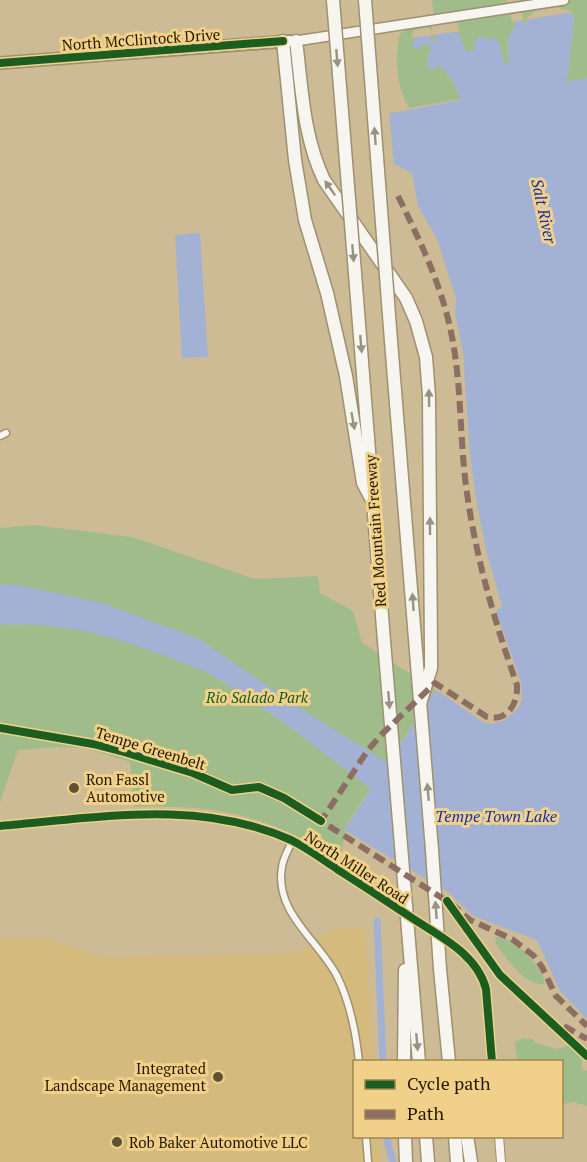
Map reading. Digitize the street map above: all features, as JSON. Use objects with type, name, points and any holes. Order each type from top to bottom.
[{"type":"highway","name":"Red Mountain Freeway","points":[[333,0],[419,1060]]},
{"type":"highway","name":"Red Mountain Freeway","points":[[365,0],[449,1060]]},
{"type":"highway","points":[[297,40],[307,133],[315,161],[324,180],[406,298],[416,321],[426,357],[429,396],[431,668],[420,704]]},
{"type":"highway","points":[[283,41],[295,160],[305,220],[327,292],[346,376],[363,483],[374,504]]},
{"type":"highway","points":[[405,1060],[404,979],[409,942]]},
{"type":"highway","points":[[405,1138],[406,1162]]},
{"type":"highway","points":[[426,1138],[428,1162]]},
{"type":"highway","points":[[455,1138],[457,1162]]},
{"type":"highway","points":[[467,1138],[471,1162]]},
{"type":"main road","points":[[297,40],[564,0]]},
{"type":"main road","name":"North McClintock Drive","points":[[0,63],[297,40]]},
{"type":"street","name":"North Miller Road","points":[[0,826],[122,815],[180,813],[239,822],[292,841],[390,903],[473,961],[484,978],[492,1060]]},
{"type":"street","points":[[292,841],[282,866],[284,897],[288,909],[331,965],[346,995],[358,1044],[359,1060]]},
{"type":"street","points":[[366,1138],[368,1162]]},
{"type":"street","points":[[499,1138],[501,1162]]},
{"type":"shaded area","points":[[365,928],[374,1060],[353,1060],[353,1138],[380,1138],[381,1162],[0,1162],[0,938],[49,939],[104,958],[200,956],[298,953],[333,929]]},
{"type":"green space","points":[[432,0],[509,0],[514,12],[515,26],[508,38],[509,63],[504,63],[499,42],[470,52],[466,51],[455,26],[434,42],[430,40],[431,36],[414,36],[414,41],[420,48],[423,43],[428,44],[432,50],[434,70],[436,66],[443,69],[461,99],[409,108],[401,91],[397,72],[400,33],[434,17]]},
{"type":"green space","points":[[516,0],[587,0],[587,78],[563,82],[568,75],[574,18],[572,14],[538,12],[528,21],[521,23]]},
{"type":"green space","name":"Rio Salado Park","points":[[35,525],[132,537],[255,579],[318,576],[320,593],[353,611],[362,643],[436,690],[347,824],[339,861],[290,833],[241,816],[190,808],[134,807],[130,762],[86,748],[57,747],[18,750],[0,802],[0,528]]},
{"type":"green space","points":[[497,937],[511,942],[524,952],[544,977],[544,984],[530,981],[517,970],[496,944]]},
{"type":"green space","points":[[524,1038],[533,1039],[535,1043],[557,1049],[571,1045],[583,1057],[581,1068],[587,1071],[587,1106],[574,1102],[563,1104],[563,1060],[517,1060],[515,1042]]},
{"type":"water","name":"Tempe Town Lake","points":[[516,0],[522,23],[546,10],[572,14],[574,18],[568,75],[564,82],[587,78],[587,1019],[560,991],[537,940],[473,916],[448,892],[344,830],[371,789],[255,703],[205,672],[109,637],[67,628],[0,625],[0,584],[17,585],[103,603],[199,639],[306,712],[388,763],[436,690],[483,722],[491,724],[505,720],[519,707],[522,699],[521,682],[497,614],[497,610],[502,606],[487,554],[477,505],[470,454],[463,352],[455,313],[456,298],[437,239],[418,206],[412,173],[391,162],[387,114],[461,100],[444,69],[436,66],[432,71],[429,70],[427,58],[431,50],[428,44],[425,42],[420,48],[413,49],[414,36],[428,31],[434,42],[436,39],[434,27],[455,25],[466,51],[470,52],[474,50],[479,36],[487,39],[495,38],[499,42],[504,63],[509,63],[508,38],[515,26]]},
{"type":"water","points":[[200,233],[208,357],[182,358],[175,235]]},
{"type":"pier","points":[[506,0],[519,0],[524,20],[538,9],[555,7],[574,12],[512,22]]},
{"type":"pier","points":[[450,19],[457,23],[460,31],[411,38],[414,30],[429,28],[432,32],[432,25],[437,21]]},
{"type":"pier","points":[[389,110],[394,167],[388,162],[384,114]]},
{"type":"waterway","points":[[377,921],[383,1060]]},
{"type":"waterway","points":[[387,1138],[393,1162]]},
{"type":"marked path","points":[[398,196],[433,273],[449,323],[456,364],[470,512],[486,587],[517,685],[517,692],[510,710],[494,718],[487,717],[435,683],[368,750],[321,821],[453,905],[470,920],[512,939],[534,956],[556,996],[587,1026]]},
{"type":"marked path","points":[[564,1026],[587,1039]]},
{"type":"cycle path","points":[[0,63],[283,41]]},
{"type":"cycle path","name":"Tempe Greenbelt","points":[[0,728],[93,744],[124,752],[193,773],[232,790],[259,787],[284,798],[321,821]]},
{"type":"cycle path","points":[[0,826],[110,816],[184,815],[220,819],[256,827],[291,840],[443,938],[465,955],[481,976],[486,989],[492,1060]]},
{"type":"cycle path","points":[[447,901],[500,975],[587,1056]]},
{"type":"place","name":"Ron Fassl Automotive","points":[[74,788]]},
{"type":"place","name":"Integrated Landscape Management","points":[[218,1077]]},
{"type":"place","name":"Rob Baker Automotive LLC","points":[[117,1142]]},
{"type":"water label","name":"Salt River","points":[[544,211]]}]
